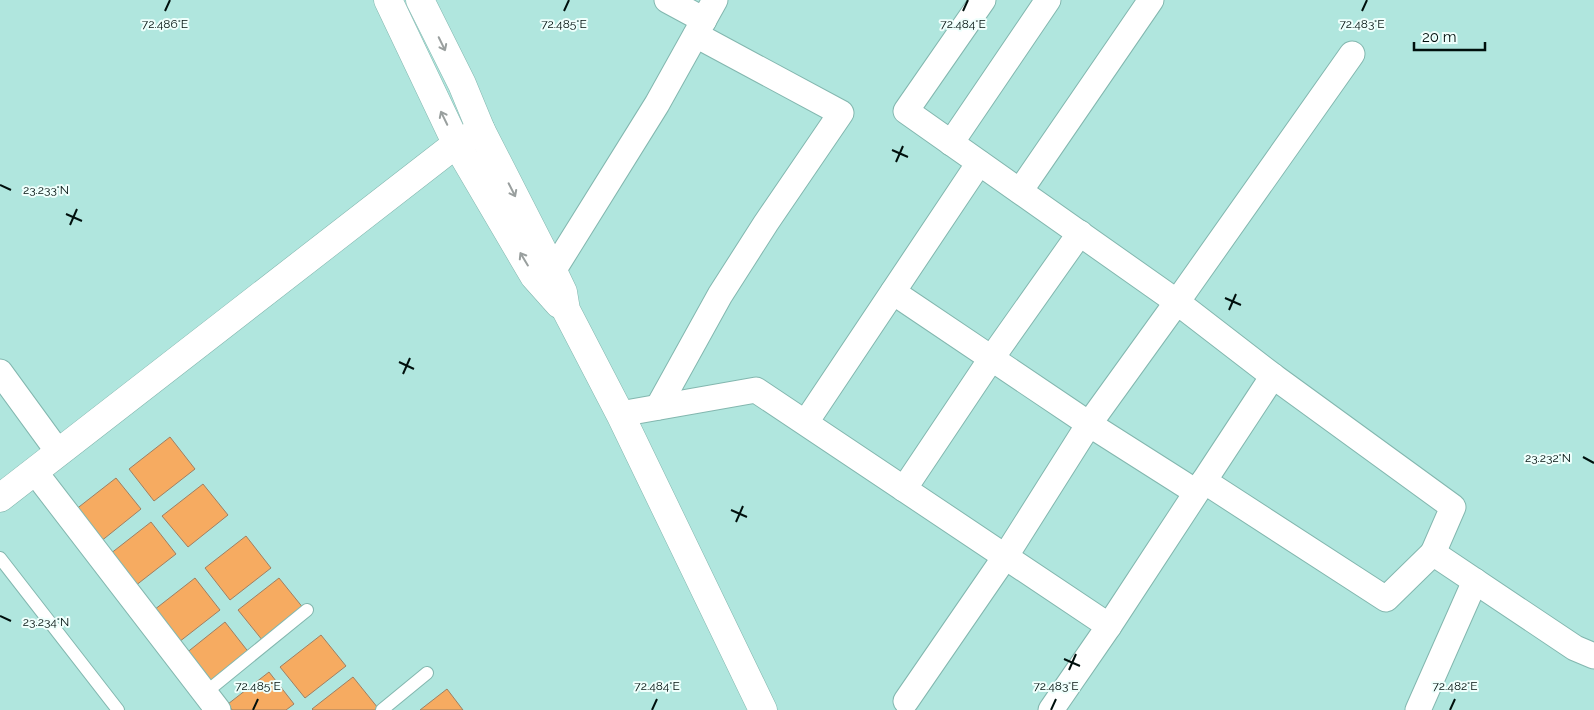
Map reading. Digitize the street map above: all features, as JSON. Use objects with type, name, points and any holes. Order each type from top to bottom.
[{"type":"street","points":[[388,0],[457,145],[521,256],[563,292],[566,310],[620,414],[763,710]]},
{"type":"street","points":[[420,0],[462,84],[547,278]]},
{"type":"street","points":[[658,407],[720,295],[766,222],[841,113],[705,18],[668,0]]},
{"type":"street","points":[[893,292],[1089,424],[1200,486],[1386,599],[1433,553],[1453,506],[1273,376],[1177,302],[906,112],[983,0]]},
{"type":"street","points":[[951,143],[1048,0]]},
{"type":"street","points":[[1020,191],[1151,0]]},
{"type":"street","points":[[547,278],[657,104],[705,18]]},
{"type":"street","points":[[906,701],[1005,557],[1089,424],[1352,54]]},
{"type":"street","points":[[0,498],[457,145],[481,130]]},
{"type":"street","points":[[806,422],[979,162]]},
{"type":"street","points":[[904,489],[991,359],[1080,233]]},
{"type":"street","points":[[0,372],[59,453]]},
{"type":"street","points":[[1051,710],[1109,626],[1273,376]]},
{"type":"street","points":[[620,414],[756,390],[1109,626]]},
{"type":"street","points":[[35,472],[212,702]]},
{"type":"street","points":[[1433,553],[1575,648],[1594,656]]},
{"type":"street","points":[[1418,710],[1476,581]]},
{"type":"lane","points":[[0,558],[118,710]]},
{"type":"lane","points":[[212,702],[307,610]]},
{"type":"lane","points":[[382,710],[426,673]]},
{"type":"building","points":[[170,437],[195,469],[154,501],[129,469]]},
{"type":"building","points":[[116,478],[141,509],[100,542],[75,510]]},
{"type":"building","points":[[203,484],[228,515],[188,547],[162,516]]},
{"type":"building","points":[[151,522],[176,554],[135,586],[110,554]]},
{"type":"building","points":[[246,536],[271,568],[230,600],[205,568]]},
{"type":"building","points":[[195,578],[220,610],[179,642],[154,610]]},
{"type":"building","points":[[279,578],[304,609],[263,641],[238,610]]},
{"type":"building","points":[[225,622],[250,654],[209,686],[185,654]]},
{"type":"building","points":[[321,635],[346,666],[305,698],[280,667]]},
{"type":"building","points":[[269,672],[294,704],[286,710],[232,710],[228,704]]},
{"type":"building","points":[[353,677],[378,708],[375,710],[312,709]]},
{"type":"building","points":[[447,689],[463,710],[420,710]]}]
